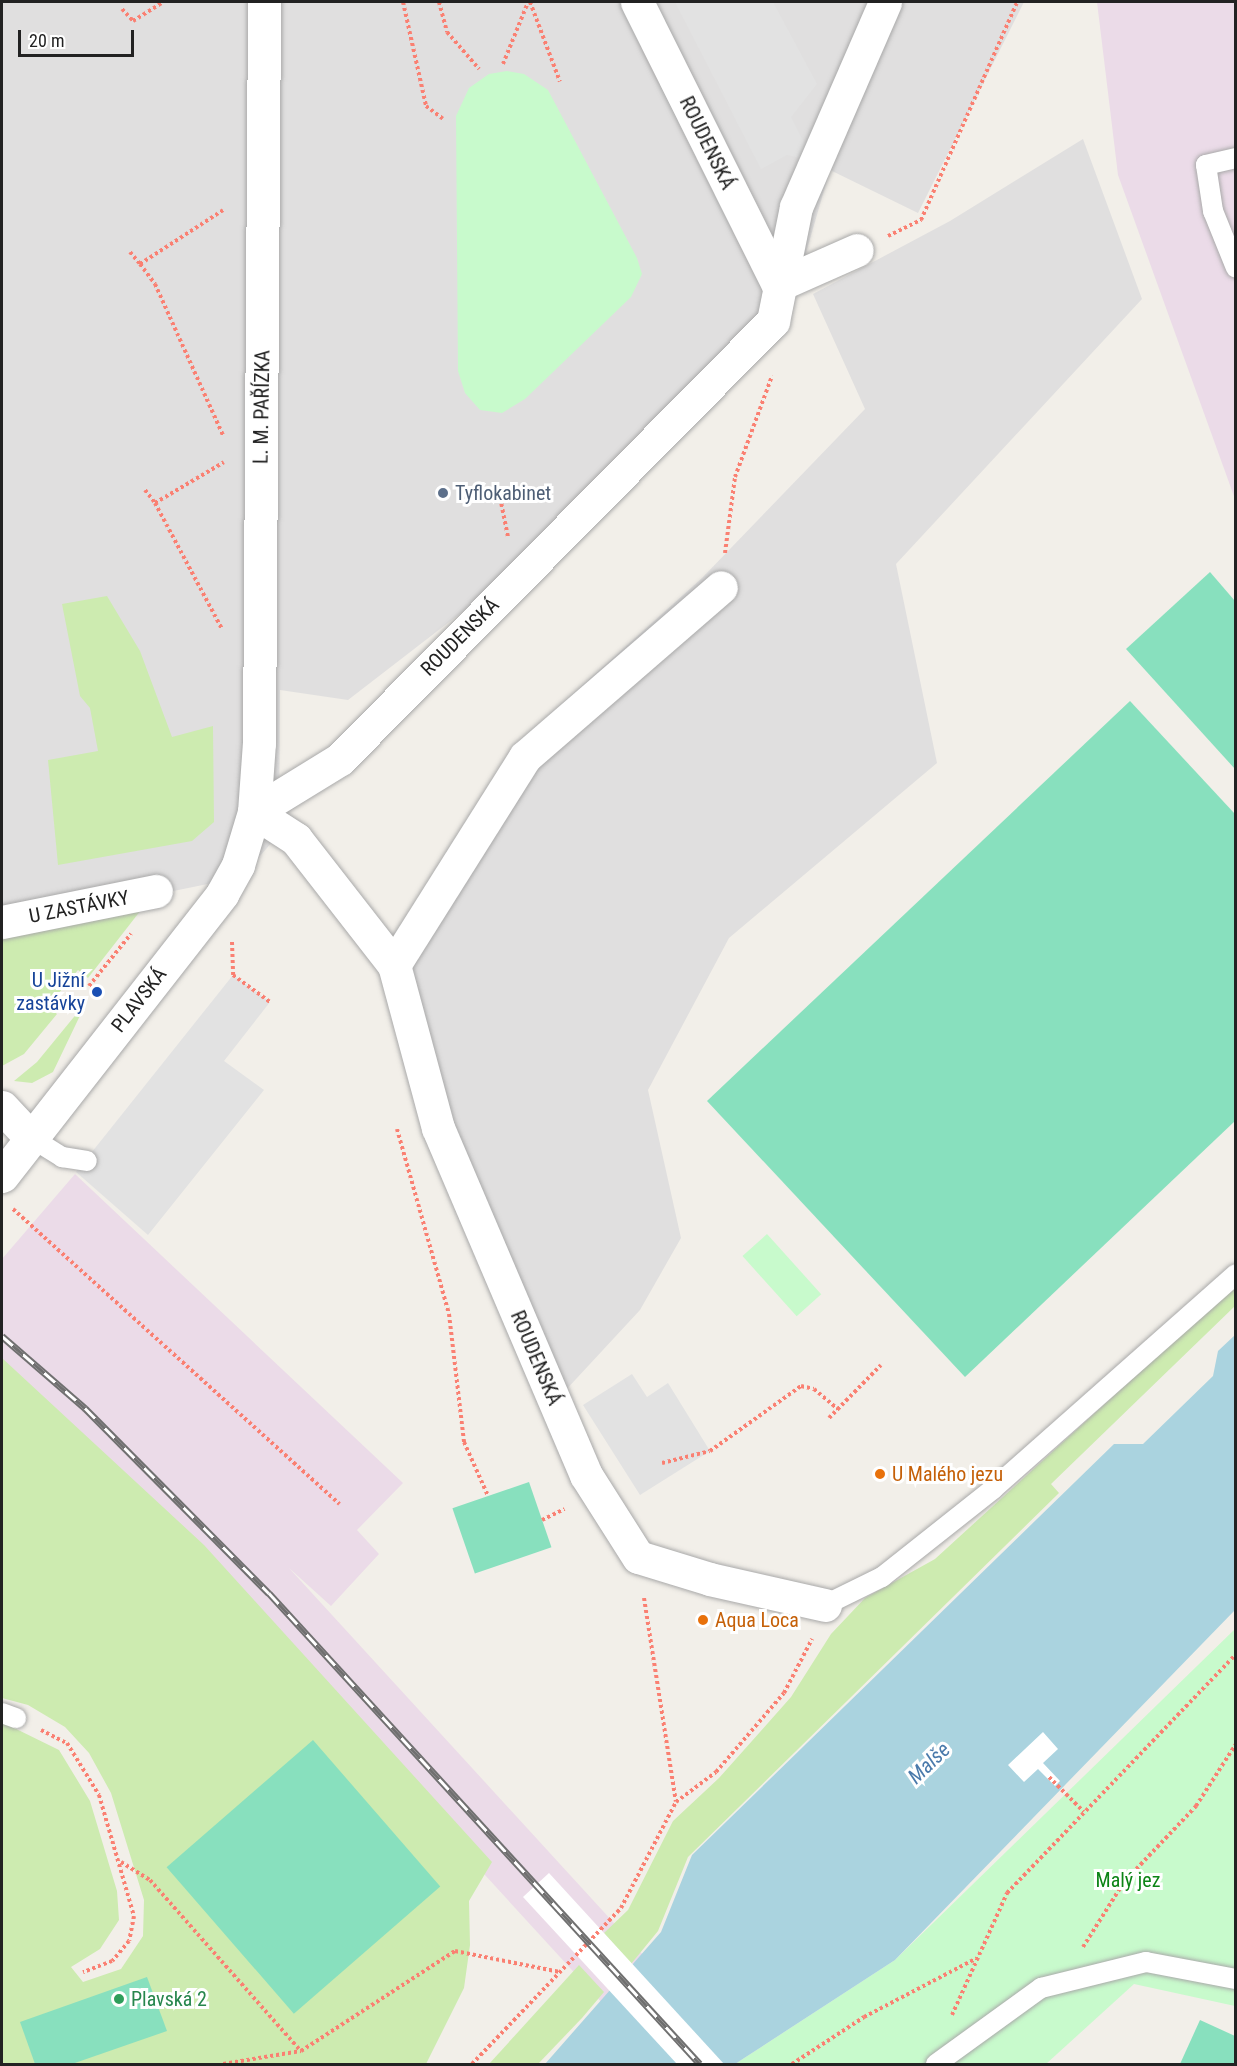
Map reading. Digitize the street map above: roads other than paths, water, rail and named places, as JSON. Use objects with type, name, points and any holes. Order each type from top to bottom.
[{"type":"street","name":"L. M. PAŘÍZKA","points":[[254,812],[259,743],[264,2]]},
{"type":"street","name":"ROUDENSKÁ","points":[[637,2],[778,285],[767,328],[340,759],[254,812],[296,839],[394,966],[438,1128],[586,1475],[638,1557],[710,1579],[825,1605]]},
{"type":"street","points":[[778,285],[796,207],[813,162],[885,2]]},
{"type":"street","points":[[778,285],[857,250]]},
{"type":"street","points":[[394,966],[525,757],[721,587]]},
{"type":"street","name":"PLAVSKÁ","points":[[6,1191],[30,1137],[222,894],[238,865],[254,812]]},
{"type":"street","name":"U ZASTÁVKY","points":[[2,922],[156,891]]},
{"type":"street","points":[[2,1107],[30,1137]]},
{"type":"lane","points":[[1236,158],[1206,165],[1213,211],[1236,268]]},
{"type":"lane","points":[[30,1137],[62,1157],[87,1161]]},
{"type":"lane","points":[[825,1605],[882,1577],[993,1489],[1236,1274]]},
{"type":"lane","points":[[936,2064],[1041,1988],[1146,1962],[1236,1979]]},
{"type":"water","name":"Malše","points":[[1235,1335],[1235,1610],[895,1960],[735,2064],[545,2064],[661,1932],[692,1855],[1114,1444],[1143,1444],[1213,1376],[1218,1351]]},
{"type":"railway","points":[[2,1336],[85,1408],[269,1593],[700,2064]]},
{"type":"place","name":"Tyflokabinet","points":[[443,493]]},
{"type":"place","name":"U Jižní zastávky","points":[[97,992]]},
{"type":"place","name":"U Malého jezu","points":[[880,1474]]},
{"type":"place","name":"Aqua Loca","points":[[703,1620]]},
{"type":"place","name":"Plavská 2","points":[[119,1999]]},
{"type":"park label","name":"Malý jez","points":[[1128,1880]]}]
